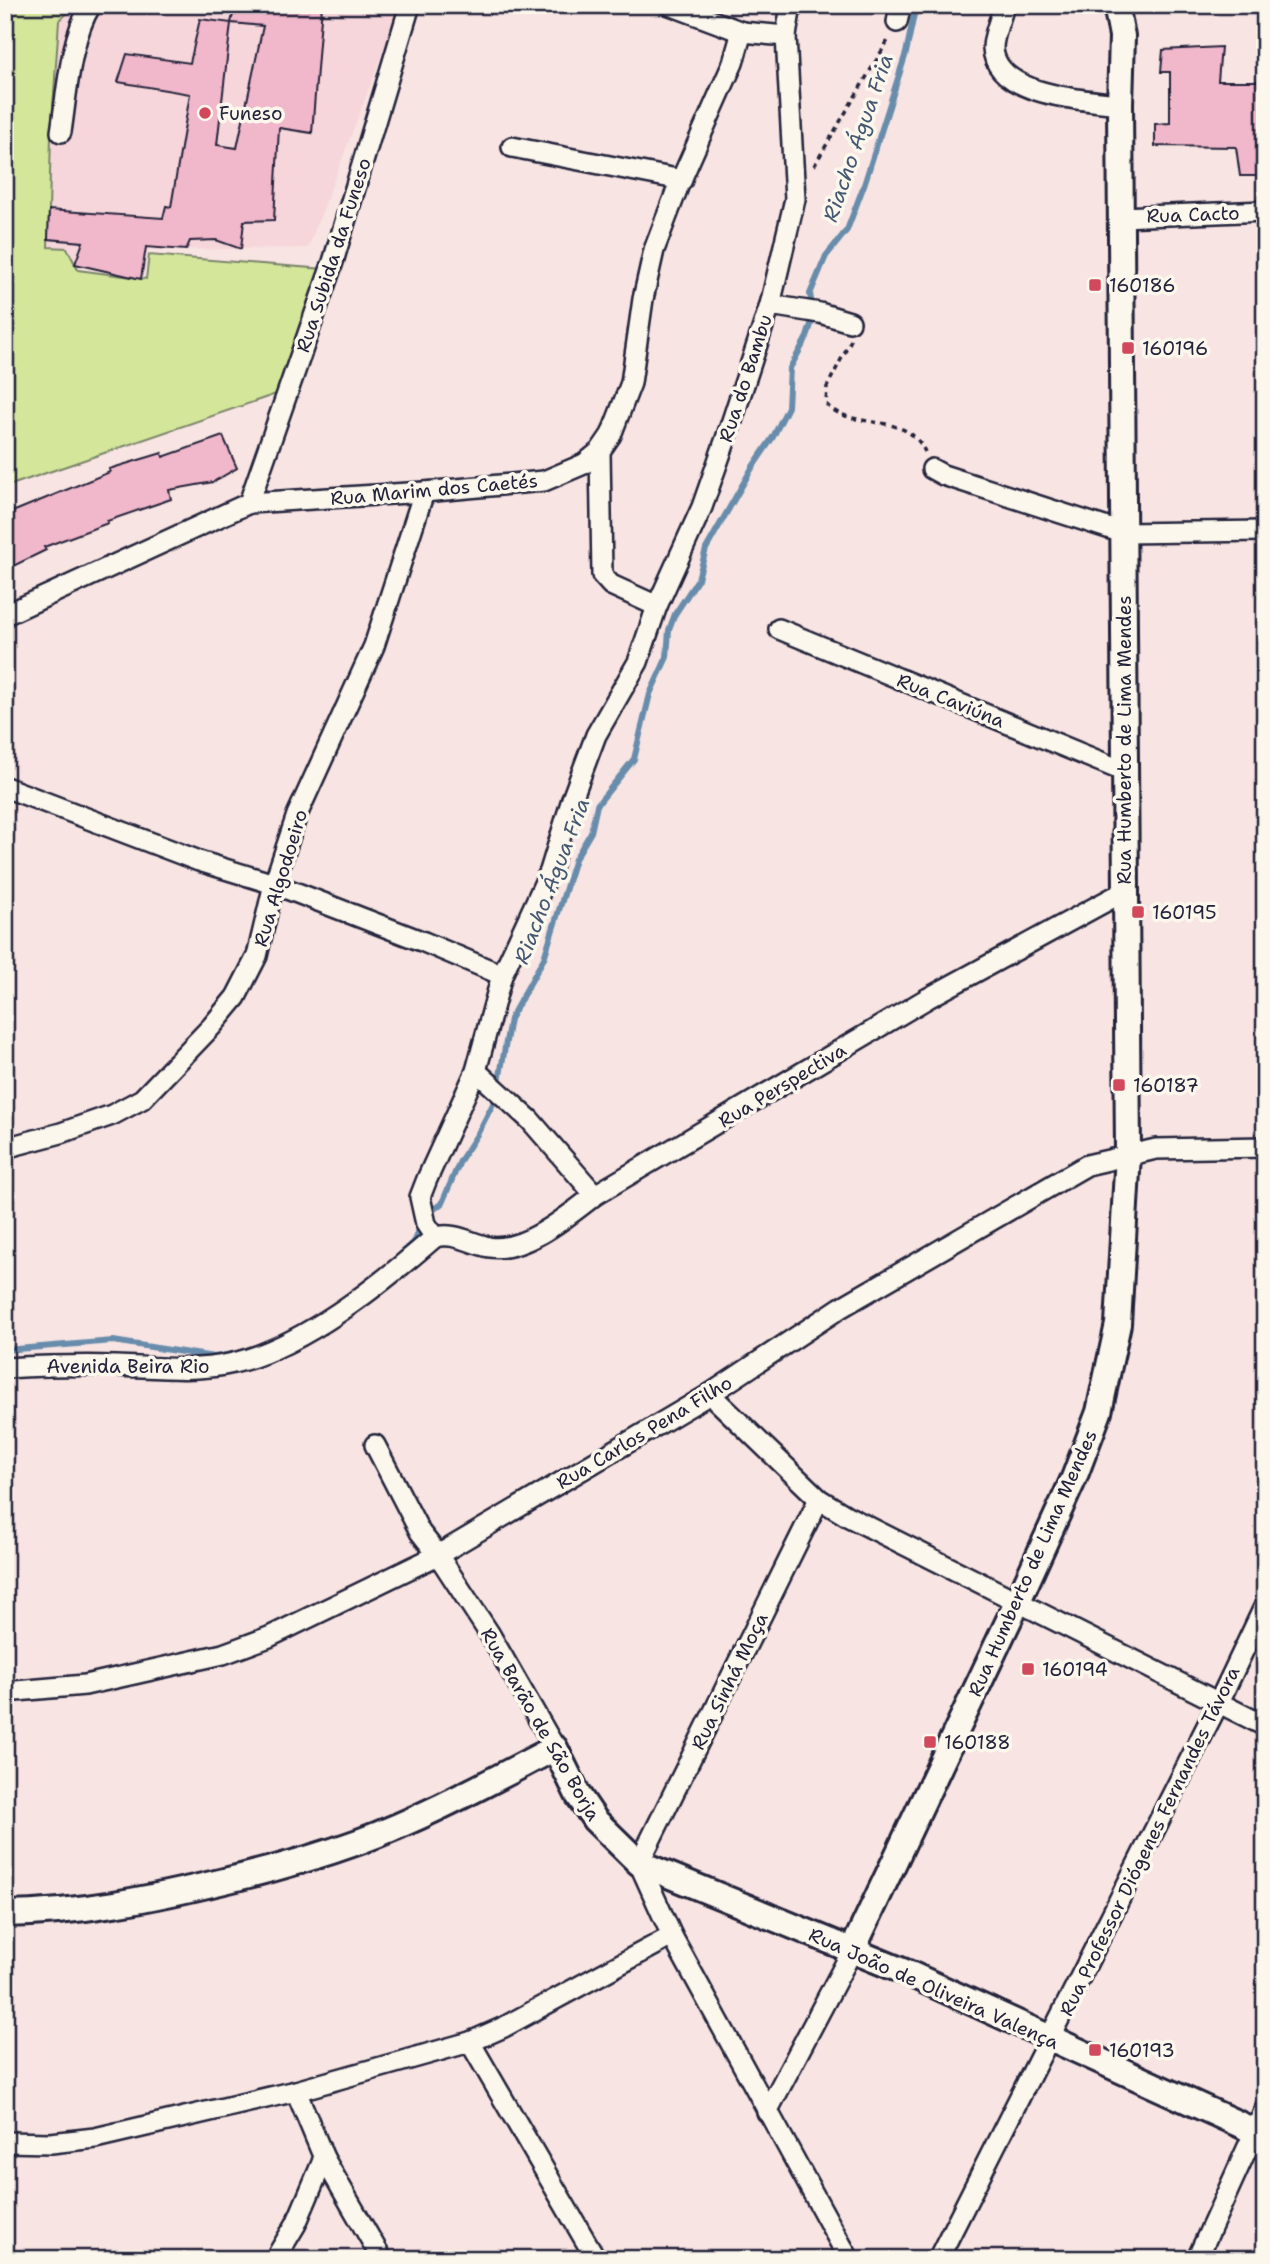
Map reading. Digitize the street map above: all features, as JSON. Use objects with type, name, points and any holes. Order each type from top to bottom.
[{"type":"street","points":[[61,132],[76,40],[91,5]]},
{"type":"street","name":"Rua Subida da Funeso","points":[[249,503],[333,262],[410,5]]},
{"type":"street","points":[[670,5],[742,32],[786,36]]},
{"type":"street","points":[[769,304],[795,199],[786,36],[791,5]]},
{"type":"street","points":[[1004,5],[993,48],[999,67],[1018,84],[1062,97],[1120,104]]},
{"type":"street","name":"Rua Humberto de Lima Mendes","points":[[767,2112],[852,1951],[1074,1478],[1099,1412],[1118,1324],[1128,1154],[1120,104],[1122,36],[1116,5]]},
{"type":"street","name":"Rua Marim dos Caetés","points":[[5,615],[249,503],[544,481],[573,470],[600,451],[611,435],[631,383],[643,299],[654,250],[733,62],[742,32]]},
{"type":"street","points":[[512,147],[682,180]]},
{"type":"street","name":"Rua Cacto","points":[[1121,217],[1265,211]]},
{"type":"street","name":"Rua do Bambu","points":[[502,975],[550,870],[596,735],[638,662],[657,606],[702,508],[769,304],[850,322]]},
{"type":"street","points":[[600,451],[602,575],[611,585],[657,606]]},
{"type":"street","points":[[932,469],[937,473],[1123,533],[1265,531]]},
{"type":"street","name":"Rua Algodoeiro","points":[[5,1148],[86,1124],[142,1099],[236,997],[257,956],[274,884],[297,816],[374,646],[424,492]]},
{"type":"street","name":"Rua Caviúna","points":[[779,629],[1124,771]]},
{"type":"street","points":[[5,787],[199,861],[274,884],[502,975],[480,1074],[420,1197],[431,1231]]},
{"type":"street","name":"Rua Perspectiva","points":[[431,1231],[491,1247],[503,1247],[547,1230],[595,1195],[928,999],[1125,891]]},
{"type":"street","points":[[480,1074],[530,1121],[595,1195]]},
{"type":"street","name":"Rua Carlos Pena Filho","points":[[5,1692],[85,1685],[223,1654],[269,1637],[438,1555],[710,1394],[840,1308],[1087,1165],[1128,1154],[1187,1147],[1265,1147]]},
{"type":"street","name":"Avenida Beira Rio","points":[[5,1368],[77,1365],[181,1368],[227,1365],[249,1358],[296,1338],[342,1311],[431,1231]]},
{"type":"street","points":[[710,1394],[819,1499],[885,1536],[1265,1726]]},
{"type":"street","name":"Rua Barão de São Borja","points":[[375,1445],[420,1532],[489,1633],[555,1748],[578,1795],[595,1820],[639,1863],[672,1936],[849,2259]]},
{"type":"street","name":"Rua Sinhá Moça","points":[[639,1863],[819,1499]]},
{"type":"street","name":"Rua Professor Diógenes Fernandes Távora","points":[[938,2259],[1051,2039],[1265,1605]]},
{"type":"street","points":[[5,1914],[69,1910],[145,1900],[262,1872],[358,1842],[462,1797],[555,1748]]},
{"type":"street","name":"Rua João de Oliveira Valença","points":[[639,1863],[910,1974],[1259,2134]]},
{"type":"street","points":[[5,2142],[51,2143],[95,2138],[296,2091],[470,2042],[504,2027],[672,1936]]},
{"type":"street","points":[[470,2042],[596,2259]]},
{"type":"street","points":[[296,2091],[324,2158],[382,2259]]},
{"type":"street","points":[[1197,2259],[1259,2134],[1265,2109]]},
{"type":"street","points":[[275,2259],[296,2224],[324,2158]]},
{"type":"path","points":[[795,199],[834,128],[884,51],[899,14]]},
{"type":"path","points":[[850,322],[853,324],[853,333],[827,387],[826,404],[844,416],[889,424],[912,434],[923,447],[932,469]]},
{"type":"shaded area","name":"Funeso","points":[[76,5],[401,5],[308,248],[163,250],[83,242],[78,270],[48,247],[50,146],[59,21]]},
{"type":"green space","points":[[5,5],[76,5],[59,21],[51,136],[48,247],[67,248],[78,270],[146,279],[149,255],[324,269],[285,391],[5,487]]},
{"type":"building","points":[[235,5],[322,5],[312,133],[279,128],[274,220],[244,221],[241,249],[216,240],[190,241],[186,250],[146,247],[141,279],[75,264],[83,242],[48,239],[49,210],[163,218],[166,206],[171,207],[190,94],[118,82],[127,54],[190,63],[200,19],[231,23]],"holes":[[[231,23],[263,26],[237,148],[217,145]]]},
{"type":"building","points":[[1221,47],[1218,81],[1265,81],[1265,176],[1240,176],[1236,147],[1155,146],[1155,124],[1170,123],[1170,72],[1161,72],[1163,50]]},
{"type":"building","points":[[223,436],[237,468],[213,482],[169,490],[171,499],[44,547],[46,550],[5,570],[5,515],[110,472],[109,469],[162,453],[163,457]]},
{"type":"waterway","name":"Riacho Água Fria","points":[[429,1213],[442,1203],[460,1161],[496,1098],[510,1019],[544,958],[575,859],[591,832],[597,805],[634,759],[650,694],[667,657],[669,630],[675,614],[698,579],[706,549],[788,407],[790,368],[807,337],[814,315],[810,294],[826,256],[847,230],[864,185],[906,53],[916,5]]},
{"type":"waterway","name":"Riacho Água Fria","points":[[399,1256],[413,1242],[421,1226]]},
{"type":"waterway","name":"Riacho Água Fria","points":[[5,1350],[113,1341],[214,1357],[232,1354]]},
{"type":"place","name":"Funeso","points":[[205,113]]},
{"type":"place","name":"160186","points":[[1095,285]]},
{"type":"place","name":"160196","points":[[1128,348]]},
{"type":"place","name":"160195","points":[[1138,912]]},
{"type":"place","name":"160187","points":[[1119,1085]]},
{"type":"place","name":"160194","points":[[1028,1669]]},
{"type":"place","name":"160188","points":[[930,1742]]},
{"type":"place","name":"160193","points":[[1095,2050]]}]
